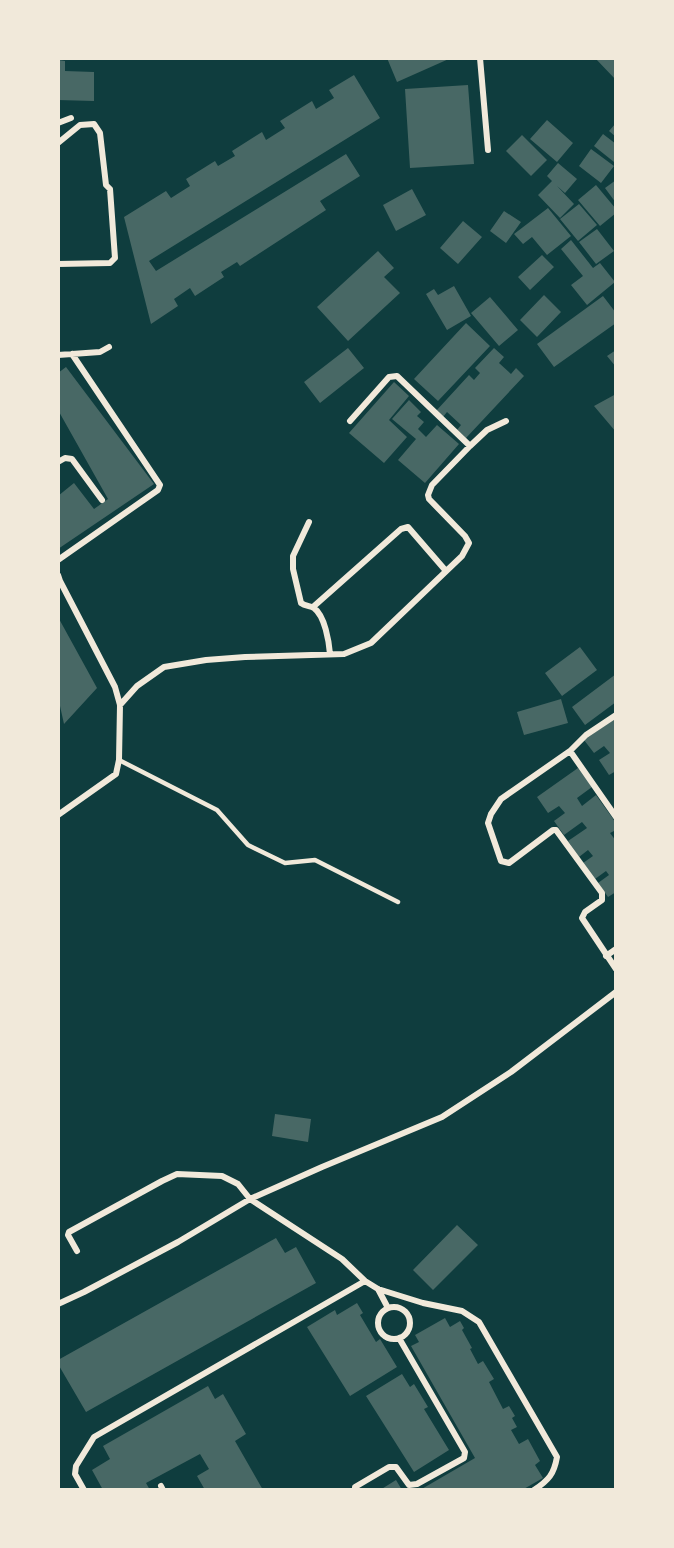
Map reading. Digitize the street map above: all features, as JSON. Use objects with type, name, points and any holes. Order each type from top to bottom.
[{"type":"street","points":[[480,58],[489,150]]},
{"type":"street","points":[[58,123],[70,118]]},
{"type":"street","points":[[58,143],[80,125],[94,124],[97,127],[100,134],[106,185],[110,189],[116,258],[110,263],[58,264]]},
{"type":"street","points":[[58,355],[100,352],[110,347]]},
{"type":"street","points":[[58,560],[159,489],[160,485],[72,354]]},
{"type":"street","points":[[350,421],[389,377],[397,376],[470,446]]},
{"type":"street","points":[[120,705],[137,686],[165,668],[206,660],[344,654],[371,643],[462,556],[468,543],[465,536],[429,499],[428,495],[432,485],[487,430],[506,422]]},
{"type":"street","points":[[58,462],[65,458],[72,459],[102,500]]},
{"type":"street","points":[[309,522],[293,556],[293,569],[301,603],[313,607],[318,612],[324,625],[330,654]]},
{"type":"street","points":[[313,607],[401,529],[408,527],[446,572]]},
{"type":"street","points":[[58,575],[115,687],[120,705],[119,760],[116,774],[58,815]]},
{"type":"street","points":[[615,715],[586,735],[570,751],[501,799],[491,814],[488,824],[501,861],[509,863],[556,830],[603,893],[602,900],[585,912],[582,918],[615,969]]},
{"type":"street","points":[[570,751],[615,817]]},
{"type":"street","points":[[606,956],[615,949]]},
{"type":"street","points":[[58,1304],[178,1242],[250,1199],[442,1118],[511,1072],[615,992]]},
{"type":"street","points":[[77,1251],[68,1235],[69,1232],[162,1180],[177,1174],[222,1176],[238,1184],[250,1199],[342,1259],[364,1281],[378,1289],[423,1303],[462,1311],[479,1322],[557,1456],[555,1469],[547,1481],[534,1490]]},
{"type":"street","points":[[84,1490],[75,1474],[76,1466],[94,1437],[364,1281]]},
{"type":"street","points":[[378,1289],[388,1308]]},
{"type":"street","points":[[388,1308],[404,1311],[408,1317],[409,1326],[406,1334],[399,1338],[390,1339],[378,1328],[378,1319],[388,1308]]},
{"type":"street","points":[[355,1490],[355,1487],[389,1467],[396,1467],[409,1485],[417,1484],[464,1458],[465,1452],[399,1338]]},
{"type":"lane","points":[[119,760],[217,810],[248,845],[285,863],[315,860],[398,902]]},
{"type":"building","points":[[387,58],[451,58],[397,82]]},
{"type":"building","points":[[595,58],[616,58],[616,80]]},
{"type":"building","points":[[58,60],[65,61],[65,71],[94,72],[94,101],[58,100]]},
{"type":"building","points":[[354,75],[380,118],[149,261],[156,271],[346,154],[360,176],[320,201],[326,210],[240,266],[237,262],[221,272],[224,277],[195,296],[190,288],[174,299],[178,306],[151,324],[124,217],[166,191],[171,198],[190,186],[186,179],[215,161],[218,166],[235,156],[232,151],[262,132],[266,140],[285,128],[280,121],[312,101],[316,109],[334,98],[329,90]]},
{"type":"building","points":[[468,85],[474,164],[410,168],[405,89]]},
{"type":"building","points":[[547,120],[573,143],[557,162],[530,139]]},
{"type":"building","points":[[616,123],[616,137],[609,131]]},
{"type":"building","points":[[603,134],[616,144],[614,162],[594,146]]},
{"type":"building","points":[[522,135],[547,160],[531,176],[506,151]]},
{"type":"building","points":[[591,149],[614,166],[601,183],[579,166]]},
{"type":"building","points":[[558,163],[577,179],[565,193],[557,186],[574,204],[560,218],[538,195],[552,181],[547,176]]},
{"type":"building","points":[[616,180],[616,203],[605,188]]},
{"type":"building","points":[[596,185],[616,209],[616,213],[600,226],[578,200]]},
{"type":"building","points":[[412,189],[426,215],[396,231],[383,205]]},
{"type":"building","points":[[579,204],[597,225],[578,241],[560,219]]},
{"type":"building","points":[[548,208],[571,236],[547,255],[532,237],[523,244],[514,234]]},
{"type":"building","points":[[504,211],[521,222],[506,243],[490,231]]},
{"type":"building","points":[[463,221],[482,237],[458,264],[440,248]]},
{"type":"building","points":[[597,229],[614,251],[596,264],[579,242]]},
{"type":"building","points":[[571,240],[593,268],[600,263],[615,282],[587,305],[571,285],[583,276],[561,249]]},
{"type":"building","points":[[378,251],[394,268],[384,277],[400,293],[348,341],[317,307]]},
{"type":"building","points":[[542,255],[554,267],[530,290],[518,277]]},
{"type":"building","points":[[454,286],[471,316],[447,330],[426,294],[434,289],[438,295]]},
{"type":"building","points":[[544,295],[561,312],[537,337],[520,320]]},
{"type":"building","points":[[603,296],[616,313],[616,323],[554,367],[537,344]]},
{"type":"building","points":[[490,297],[518,330],[499,346],[471,313]]},
{"type":"building","points":[[466,323],[490,346],[438,401],[414,379]]},
{"type":"building","points":[[348,348],[364,368],[320,403],[304,382]]},
{"type":"building","points":[[494,348],[504,357],[499,363],[511,374],[516,368],[524,376],[466,438],[457,430],[461,425],[447,412],[443,417],[436,411],[469,375],[474,380],[480,373],[475,368]]},
{"type":"building","points":[[616,350],[616,367],[607,356]]},
{"type":"building","points":[[66,367],[154,484],[58,549],[58,496],[74,483],[94,509],[108,499],[58,410],[58,373]]},
{"type":"building","points":[[394,382],[409,396],[389,420],[407,437],[384,463],[349,433]]},
{"type":"building","points":[[616,394],[616,432],[594,406]]},
{"type":"building","points":[[409,400],[421,412],[417,416],[424,422],[418,429],[426,437],[437,425],[459,444],[425,483],[398,460],[416,439],[392,419]]},
{"type":"building","points":[[58,617],[97,688],[64,724],[58,697]]},
{"type":"building","points":[[580,647],[597,670],[562,696],[545,673]]},
{"type":"building","points":[[616,674],[616,702],[585,725],[572,707]]},
{"type":"building","points":[[561,699],[568,723],[524,735],[517,712]]},
{"type":"building","points":[[616,718],[616,771],[609,775],[599,760],[610,753],[604,746],[594,753],[584,740]]},
{"type":"building","points":[[578,768],[592,787],[577,798],[582,806],[596,795],[616,823],[616,830],[610,833],[616,841],[616,892],[608,897],[598,883],[609,875],[606,871],[595,879],[583,863],[593,856],[588,850],[579,857],[568,841],[587,828],[582,822],[564,835],[554,821],[565,813],[559,806],[548,813],[537,797]]},
{"type":"building","points":[[275,1114],[311,1119],[308,1142],[272,1136]]},
{"type":"building","points":[[457,1225],[478,1245],[433,1290],[413,1270]]},
{"type":"building","points":[[276,1238],[285,1253],[296,1247],[316,1283],[86,1412],[58,1364],[58,1360]]},
{"type":"building","points":[[357,1303],[363,1313],[360,1315],[376,1342],[380,1339],[397,1367],[350,1396],[307,1327],[335,1310],[337,1315]]},
{"type":"building","points":[[445,1318],[450,1327],[460,1321],[478,1364],[483,1361],[494,1379],[489,1382],[503,1409],[509,1406],[515,1416],[512,1418],[517,1427],[511,1430],[519,1444],[528,1439],[540,1461],[535,1465],[543,1478],[522,1490],[420,1490],[475,1458],[411,1346],[419,1342],[415,1335]]},
{"type":"building","points":[[402,1374],[410,1387],[414,1384],[428,1407],[424,1409],[449,1450],[414,1472],[366,1396]]},
{"type":"building","points":[[208,1386],[215,1399],[223,1394],[246,1434],[235,1441],[263,1490],[205,1490],[197,1476],[209,1469],[200,1454],[146,1483],[150,1490],[103,1490],[92,1470],[110,1459],[103,1446]]},
{"type":"building","points":[[396,1480],[402,1490],[380,1490]]}]
